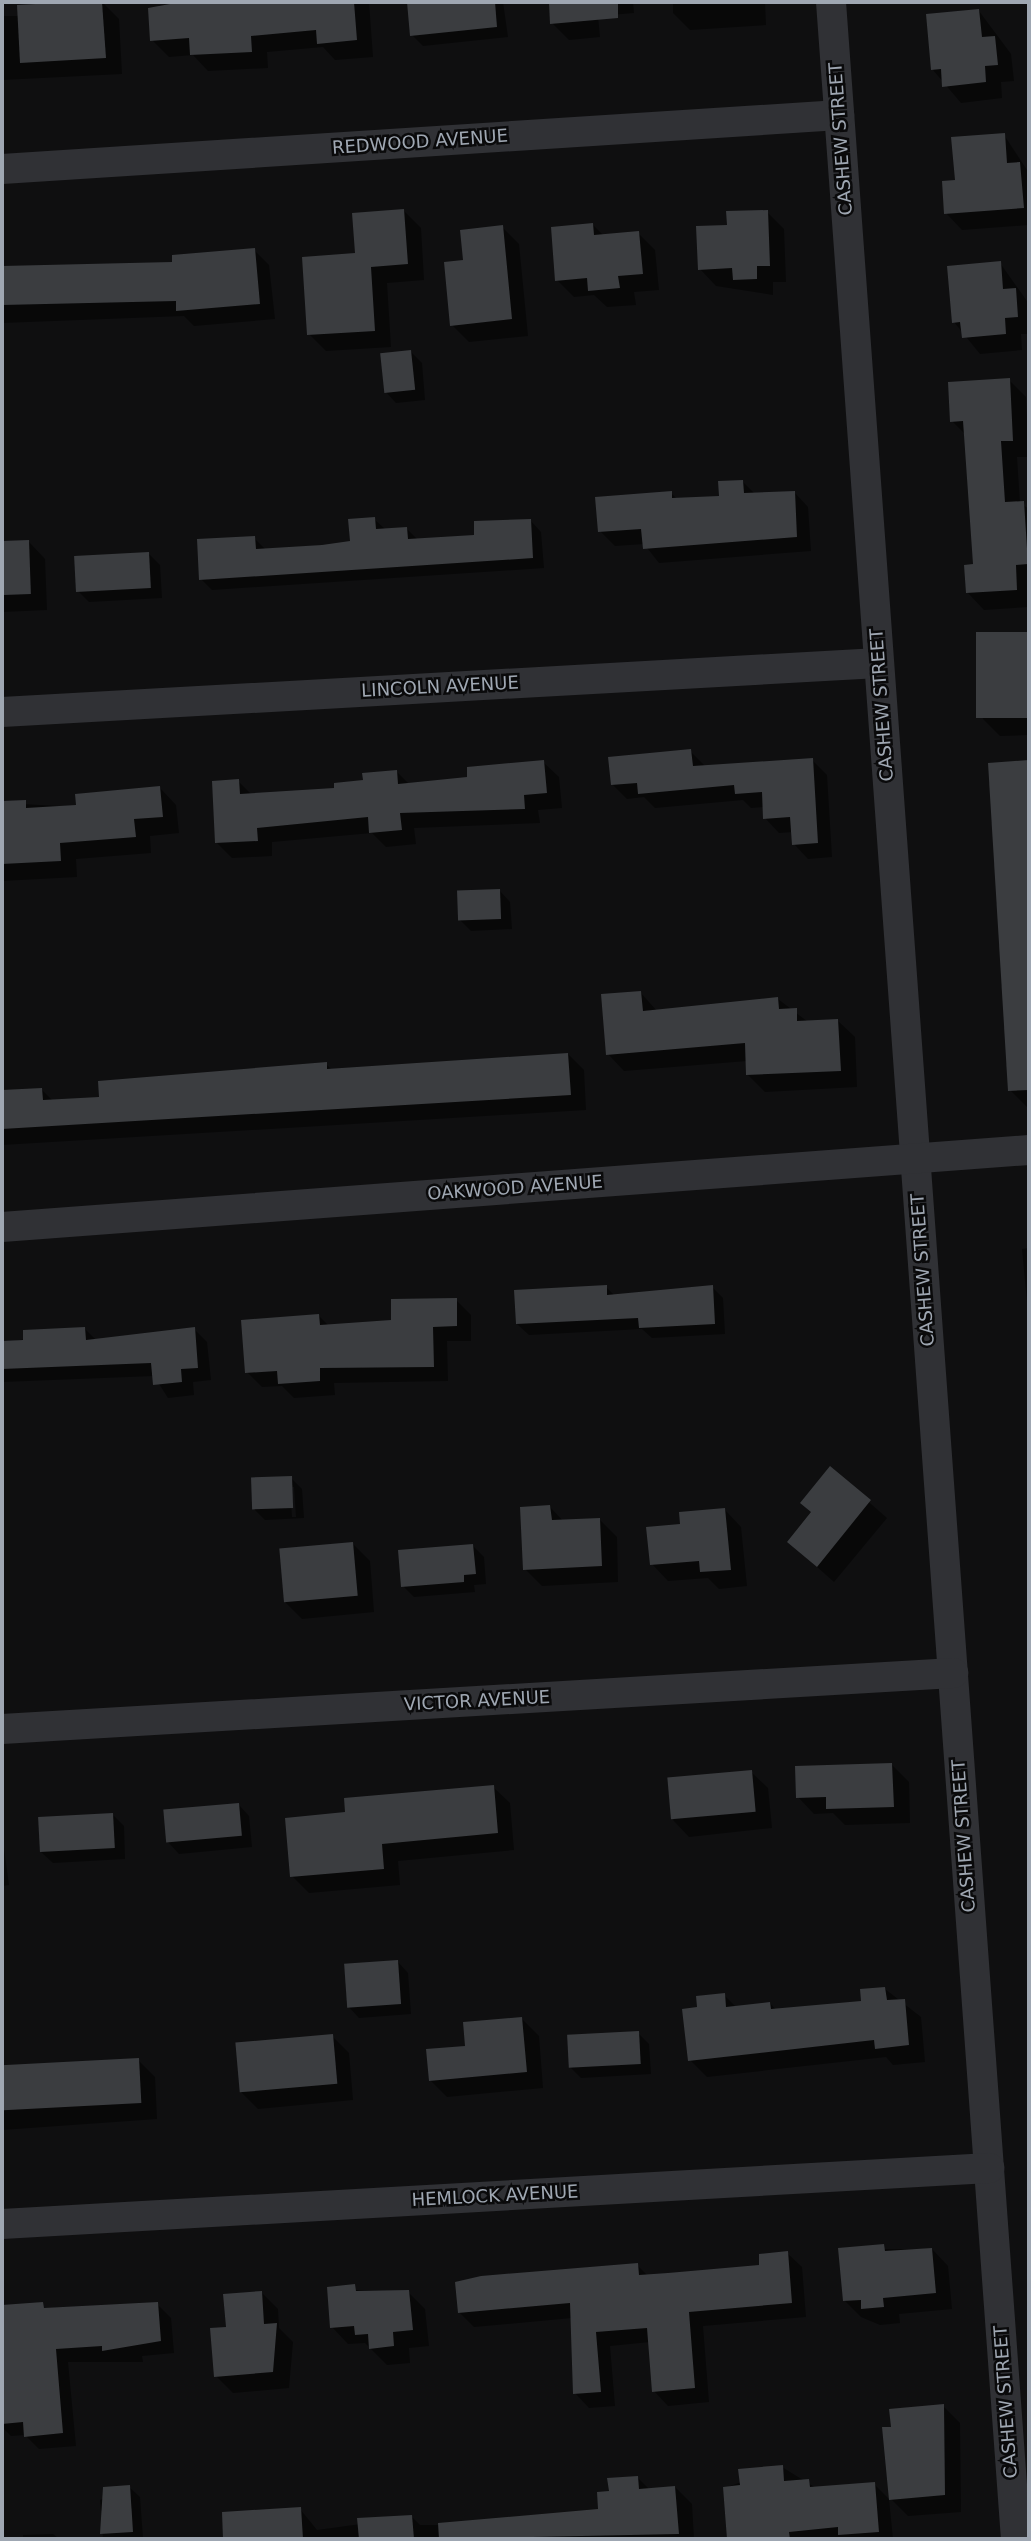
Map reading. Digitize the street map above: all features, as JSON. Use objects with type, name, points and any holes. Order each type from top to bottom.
[{"type":"street","name":"CASHEW STREET","points":[[831,2],[1016,2539]]},
{"type":"street","name":"REDWOOD AVENUE","points":[[2,169],[839,115]]},
{"type":"street","name":"LINCOLN AVENUE","points":[[2,712],[879,663]]},
{"type":"street","name":"OAKWOOD AVENUE","points":[[2,1227],[1029,1150]]},
{"type":"street","name":"VICTOR AVENUE","points":[[2,1729],[953,1674]]},
{"type":"street","name":"HEMLOCK AVENUE","points":[[2,2224],[989,2168]]},
{"type":"building","points":[[102,2],[106,58],[20,63],[17,5]]},
{"type":"building","points":[[181,2],[354,2],[357,40],[317,44],[316,30],[251,36],[252,52],[190,55],[189,38],[150,41],[148,8]]},
{"type":"building","points":[[407,2],[495,2],[497,27],[410,36]]},
{"type":"building","points":[[549,2],[618,2],[618,18],[550,24]]},
{"type":"building","points":[[979,9],[982,37],[995,36],[998,65],[985,66],[986,82],[942,87],[941,69],[931,70],[926,14]]},
{"type":"building","points":[[1005,133],[1007,163],[1020,162],[1024,208],[944,214],[942,181],[955,180],[951,137]]},
{"type":"building","points":[[404,209],[408,264],[371,267],[375,331],[307,335],[302,257],[355,253],[352,213]]},
{"type":"building","points":[[768,210],[770,266],[757,266],[757,279],[733,280],[732,268],[698,270],[696,226],[727,225],[726,211]]},
{"type":"building","points":[[593,223],[594,235],[639,231],[643,274],[618,276],[620,288],[588,291],[587,278],[555,281],[551,227]]},
{"type":"building","points":[[503,225],[512,319],[450,326],[444,262],[463,260],[460,230]]},
{"type":"building","points":[[255,248],[260,304],[176,311],[176,301],[2,305],[2,266],[172,262],[172,255]]},
{"type":"building","points":[[1001,261],[1003,289],[1016,288],[1018,317],[1005,318],[1006,334],[962,338],[960,322],[952,323],[947,266]]},
{"type":"building","points":[[411,350],[415,390],[384,393],[380,353]]},
{"type":"building","points":[[1010,378],[1013,441],[1001,441],[1005,502],[1024,501],[1028,564],[1016,565],[1017,590],[966,593],[964,565],[973,564],[963,421],[950,422],[948,382]]},
{"type":"building","points":[[743,480],[744,493],[795,491],[797,537],[643,549],[641,529],[598,532],[595,497],[672,491],[672,498],[719,496],[718,481]]},
{"type":"building","points":[[375,517],[376,529],[407,527],[408,539],[474,535],[474,521],[531,519],[533,558],[199,580],[197,539],[255,536],[256,549],[322,545],[350,541],[348,519]]},
{"type":"building","points":[[29,540],[31,594],[4,595],[2,541]]},
{"type":"building","points":[[149,552],[151,588],[76,592],[74,556]]},
{"type":"building","points":[[976,632],[1029,632],[1029,718],[976,718]]},
{"type":"building","points":[[691,749],[693,766],[813,758],[818,843],[792,845],[790,817],[763,819],[762,792],[735,794],[734,785],[638,794],[637,783],[611,785],[608,757]]},
{"type":"building","points":[[544,760],[547,793],[524,795],[525,809],[400,813],[402,830],[369,833],[368,817],[257,828],[258,841],[215,843],[212,781],[239,779],[240,794],[334,788],[334,783],[363,780],[362,773],[397,770],[398,784],[467,777],[467,767]]},
{"type":"building","points":[[1029,760],[1029,1090],[1008,1091],[988,763]]},
{"type":"building","points":[[160,786],[163,817],[134,819],[136,837],[60,843],[61,861],[2,864],[2,801],[26,800],[26,808],[76,805],[75,794]]},
{"type":"building","points":[[500,889],[501,919],[458,920],[457,891]]},
{"type":"building","points":[[641,991],[643,1011],[778,997],[779,1009],[797,1008],[797,1021],[838,1019],[841,1071],[746,1075],[745,1043],[606,1055],[601,994]]},
{"type":"building","points":[[568,1053],[571,1095],[2,1129],[2,1090],[42,1088],[43,1100],[99,1097],[98,1081],[327,1062],[327,1069]]},
{"type":"building","points":[[607,1285],[607,1295],[713,1285],[715,1324],[639,1328],[638,1318],[516,1324],[514,1290]]},
{"type":"building","points":[[457,1298],[457,1326],[433,1327],[434,1367],[320,1368],[320,1381],[278,1384],[277,1371],[245,1373],[241,1320],[319,1314],[320,1325],[391,1320],[391,1299]]},
{"type":"building","points":[[85,1327],[86,1340],[195,1327],[198,1368],[181,1369],[182,1382],[153,1385],[151,1363],[2,1369],[2,1341],[23,1340],[23,1330]]},
{"type":"building","points":[[830,1466],[871,1500],[817,1567],[787,1542],[811,1512],[800,1503]]},
{"type":"building","points":[[292,1476],[293,1508],[252,1509],[251,1477]]},
{"type":"building","points":[[550,1505],[552,1520],[600,1518],[602,1566],[523,1570],[520,1507]]},
{"type":"building","points":[[725,1508],[731,1570],[700,1572],[699,1561],[650,1565],[646,1527],[680,1524],[679,1512]]},
{"type":"building","points":[[353,1542],[358,1596],[284,1602],[279,1548]]},
{"type":"building","points":[[473,1544],[476,1574],[464,1575],[464,1582],[401,1587],[398,1550]]},
{"type":"building","points":[[892,1763],[894,1807],[826,1809],[826,1797],[796,1798],[795,1766]]},
{"type":"building","points":[[752,1770],[756,1812],[671,1819],[667,1777]]},
{"type":"building","points":[[494,1785],[498,1833],[382,1844],[384,1869],[290,1877],[285,1818],[345,1812],[344,1798]]},
{"type":"building","points":[[239,1803],[242,1836],[166,1842],[163,1810]]},
{"type":"building","points":[[113,1813],[115,1848],[40,1852],[38,1817]]},
{"type":"building","points":[[398,1960],[401,2004],[347,2008],[344,1964]]},
{"type":"building","points":[[885,1987],[887,2000],[905,1999],[909,2045],[875,2049],[874,2040],[688,2061],[682,2009],[697,2007],[696,1996],[725,1993],[726,2007],[770,2002],[771,2009],[861,2001],[860,1989]]},
{"type":"building","points":[[522,2017],[527,2072],[429,2081],[426,2049],[465,2046],[463,2022]]},
{"type":"building","points":[[639,2031],[641,2064],[569,2068],[567,2035]]},
{"type":"building","points":[[333,2034],[337,2084],[240,2092],[235,2043]]},
{"type":"building","points":[[139,2058],[141,2103],[4,2110],[2,2065]]},
{"type":"building","points":[[884,2244],[885,2251],[932,2248],[936,2293],[883,2298],[884,2307],[861,2309],[861,2300],[843,2301],[838,2248]]},
{"type":"building","points":[[788,2251],[792,2303],[689,2312],[695,2388],[652,2392],[647,2328],[596,2332],[601,2392],[573,2394],[570,2303],[458,2313],[455,2282],[481,2276],[638,2263],[639,2275],[668,2273],[759,2265],[759,2254]]},
{"type":"building","points":[[355,2284],[356,2291],[409,2290],[413,2330],[393,2332],[394,2346],[369,2349],[368,2334],[355,2335],[354,2326],[330,2328],[327,2287]]},
{"type":"building","points":[[262,2291],[264,2324],[277,2323],[273,2372],[214,2377],[210,2328],[226,2327],[223,2294]]},
{"type":"building","points":[[43,2302],[44,2308],[158,2302],[161,2341],[102,2351],[102,2346],[56,2349],[63,2433],[24,2437],[23,2422],[2,2424],[2,2305]]},
{"type":"building","points":[[944,2404],[945,2495],[889,2500],[882,2427],[891,2427],[889,2409]]},
{"type":"building","points":[[783,2465],[784,2481],[809,2479],[810,2487],[875,2482],[879,2532],[838,2535],[838,2527],[789,2532],[790,2539],[727,2539],[723,2487],[740,2485],[738,2469]]},
{"type":"building","points":[[638,2476],[639,2489],[675,2486],[679,2534],[439,2539],[438,2523],[598,2509],[597,2492],[609,2491],[607,2478]]},
{"type":"building","points":[[130,2485],[133,2532],[100,2534],[103,2487]]},
{"type":"building","points":[[301,2507],[303,2539],[223,2539],[222,2512]]},
{"type":"building","points":[[412,2515],[414,2539],[359,2539],[357,2518]]}]
